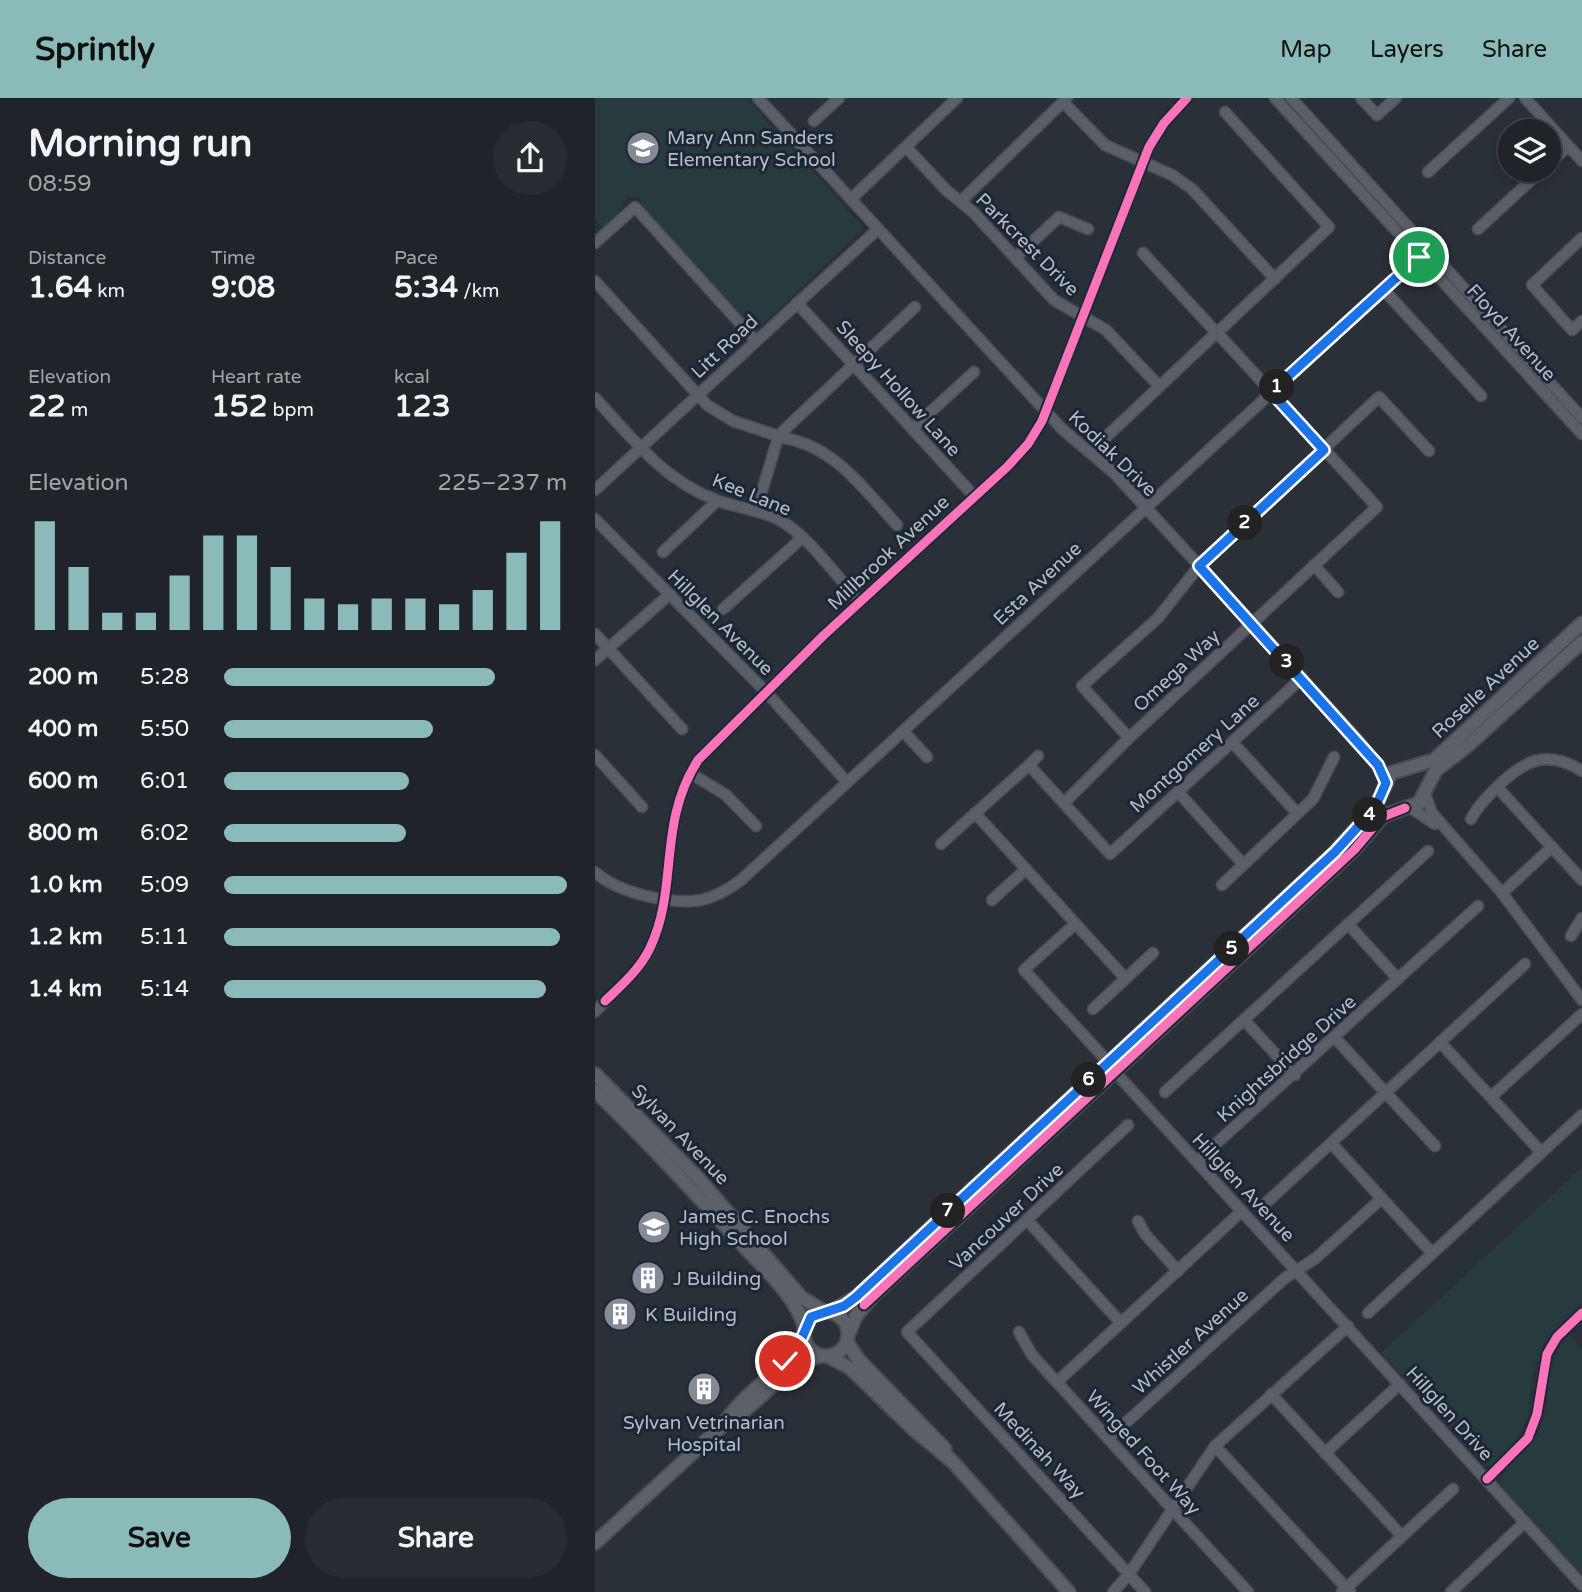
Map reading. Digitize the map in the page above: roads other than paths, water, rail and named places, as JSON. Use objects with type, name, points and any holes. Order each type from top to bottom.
[{"type":"main road","name":"Roselle Avenue","points":[[1403,768],[1434,761],[1582,623]]},
{"type":"main road","name":"Roselle Avenue","points":[[1426,791],[1441,766],[1465,748],[1582,642]]},
{"type":"main road","points":[[595,1543],[723,1425],[736,1404],[793,1354],[811,1317],[856,1297],[1111,1067],[1354,850],[1382,817],[1408,808],[1426,791],[1421,775],[1403,768],[1386,785],[1375,808],[1335,852],[1153,1021],[1111,1067],[872,1297],[856,1316],[848,1338],[838,1353],[800,1364],[742,1416],[723,1425]]},
{"type":"main road","points":[[1386,785],[1391,803],[1408,808]]},
{"type":"main road","name":"Sylvan Avenue","points":[[595,1074],[698,1178],[803,1299],[827,1311]]},
{"type":"main road","name":"Sylvan Avenue","points":[[595,1091],[676,1171],[753,1256],[796,1306],[804,1331]]},
{"type":"main road","points":[[827,1311],[844,1320],[848,1338],[881,1383],[942,1444],[952,1461]]},
{"type":"main road","points":[[804,1331],[809,1348],[850,1368],[913,1429],[952,1461],[1069,1592]]},
{"type":"street","name":"Kodiak Drive","points":[[758,98],[1045,411],[1073,440],[1107,466],[1251,622],[1358,740],[1382,771],[1386,785]]},
{"type":"street","points":[[814,121],[839,98]]},
{"type":"street","points":[[851,199],[957,98]]},
{"type":"street","name":"Millbrook Avenue","points":[[595,1010],[635,971],[650,949],[663,898],[673,816],[689,773],[698,760],[860,602],[1022,451],[1045,411],[1142,162],[1164,122],[1187,98]]},
{"type":"street","name":"Floyd Avenue","points":[[1275,98],[1582,434]]},
{"type":"street","name":"Floyd Avenue","points":[[1291,98],[1582,418]]},
{"type":"street","points":[[1361,98],[1377,115],[1396,98]]},
{"type":"street","points":[[1428,172],[1509,98]]},
{"type":"street","points":[[1525,98],[1582,161]]},
{"type":"street","points":[[961,201],[1066,100],[1105,145],[1172,175],[1192,189],[1275,279]]},
{"type":"street","points":[[1106,437],[1329,227],[1225,112]]},
{"type":"street","points":[[1561,153],[1568,146]]},
{"type":"street","name":"Parkcrest Drive","points":[[907,148],[1059,304],[1106,330],[1159,386]]},
{"type":"street","points":[[1478,229],[1529,182]]},
{"type":"street","points":[[595,243],[635,207],[756,341]]},
{"type":"street","points":[[1015,258],[1059,217],[1088,229]]},
{"type":"street","name":"Litt Road","points":[[595,490],[878,229]]},
{"type":"street","points":[[1582,238],[1532,285],[1572,330],[1582,321]]},
{"type":"street","points":[[1143,253],[1324,450]]},
{"type":"street","name":"Esta Avenue","points":[[595,872],[627,891],[663,898],[701,900],[733,887],[1419,257]]},
{"type":"street","points":[[595,281],[698,395],[726,418],[815,448],[833,459],[897,525]]},
{"type":"street","points":[[1383,289],[1482,396]]},
{"type":"street","name":"Sleepy Hollow Lane","points":[[797,303],[974,496]]},
{"type":"street","points":[[756,511],[779,436],[915,307]]},
{"type":"street","points":[[1515,361],[1521,360],[1560,402],[1565,398]]},
{"type":"street","points":[[913,428],[974,372]]},
{"type":"street","points":[[1129,738],[1082,686],[1157,618],[1199,566],[1379,397],[1429,451]]},
{"type":"street","name":"Kee Lane","points":[[595,398],[640,448],[677,480],[717,501],[756,511],[787,525],[860,602]]},
{"type":"street","name":"Omega Way","points":[[1064,803],[1251,622],[1377,507],[1324,450]]},
{"type":"street","points":[[663,552],[717,501]]},
{"type":"street","name":"Hillglen Avenue","points":[[595,519],[767,693],[847,782]]},
{"type":"street","points":[[723,609],[802,538]]},
{"type":"street","points":[[1314,565],[1338,592]]},
{"type":"street","points":[[595,660],[670,594]]},
{"type":"street","points":[[595,634],[682,729]]},
{"type":"street","name":"Montgomery Lane","points":[[1064,803],[1110,854],[1302,678]]},
{"type":"street","points":[[903,731],[926,757]]},
{"type":"street","name":"Kodiak Drive","points":[[1358,740],[1386,764],[1403,768]]},
{"type":"street","points":[[1233,743],[1297,813]]},
{"type":"street","points":[[595,755],[642,807]]},
{"type":"street","points":[[941,844],[1038,756]]},
{"type":"street","points":[[1221,884],[1323,785],[1334,757]]},
{"type":"street","points":[[1471,819],[1476,809],[1517,767],[1534,761],[1567,762],[1582,771]]},
{"type":"street","points":[[1029,765],[1064,803]]},
{"type":"street","points":[[689,773],[726,795],[756,827]]},
{"type":"street","points":[[1497,787],[1582,880]]},
{"type":"street","points":[[1426,791],[1431,810],[1460,848]]},
{"type":"street","points":[[1178,792],[1243,864]]},
{"type":"street","points":[[1408,808],[1423,813],[1502,893],[1582,1000]]},
{"type":"street","points":[[975,813],[1125,978]]},
{"type":"street","points":[[1502,893],[1552,847]]},
{"type":"street","points":[[1165,1092],[1428,851]]},
{"type":"street","points":[[992,900],[1026,869]]},
{"type":"street","name":"Knightsbridge Drive","points":[[1197,1161],[1295,1075],[1478,906]]},
{"type":"street","points":[[1571,936],[1582,918]]},
{"type":"street","name":"Hillglen Avenue","points":[[1075,923],[1024,970],[1348,1326]]},
{"type":"street","points":[[1348,924],[1398,979]]},
{"type":"street","points":[[1093,1009],[1153,953]]},
{"type":"street","points":[[1267,1202],[1525,964]]},
{"type":"street","points":[[1491,1097],[1582,1014]]},
{"type":"street","points":[[1244,1020],[1295,1075]]},
{"type":"street","points":[[1335,1038],[1435,1146]]},
{"type":"street","points":[[1440,1042],[1541,1152]]},
{"type":"street","points":[[1368,1313],[1582,1115]]},
{"type":"street","name":"Vancouver Drive","points":[[907,1332],[1128,1125]]},
{"type":"street","points":[[1331,1143],[1433,1253]]},
{"type":"street","name":"Whistler Avenue","points":[[1108,1439],[1285,1278],[1298,1271],[1382,1198]]},
{"type":"street","points":[[1057,1382],[1242,1211]]},
{"type":"street","points":[[1027,1220],[1121,1323]]},
{"type":"street","points":[[1138,1221],[1145,1234],[1178,1271]]},
{"type":"street","points":[[1487,1479],[1528,1438],[1537,1414],[1547,1354],[1557,1337],[1582,1314]]},
{"type":"street","points":[[1113,1592],[1129,1574],[1215,1446],[1348,1326]]},
{"type":"street","name":"Hillglen Drive","points":[[1348,1326],[1582,1585]]},
{"type":"street","name":"Medinah Way","points":[[907,1332],[1145,1592]]},
{"type":"street","name":"Winged Foot Way","points":[[1019,1332],[1032,1355],[1248,1592]]},
{"type":"street","points":[[1325,1453],[1401,1384]]},
{"type":"street","points":[[1271,1394],[1401,1535]]},
{"type":"street","points":[[1215,1446],[1346,1591],[1401,1535],[1453,1489]]},
{"type":"street","points":[[1451,1592],[1525,1522]]},
{"type":"place","name":"Mary Ann Sanders Elementary School","points":[[643,148]]},
{"type":"place","name":"James C. Enochs High School","points":[[654,1227]]},
{"type":"place","name":"J Building","points":[[648,1278]]},
{"type":"place","name":"K Building","points":[[620,1314]]},
{"type":"place","name":"Sylvan Vetrinarian Hospital","points":[[704,1389]]}]
